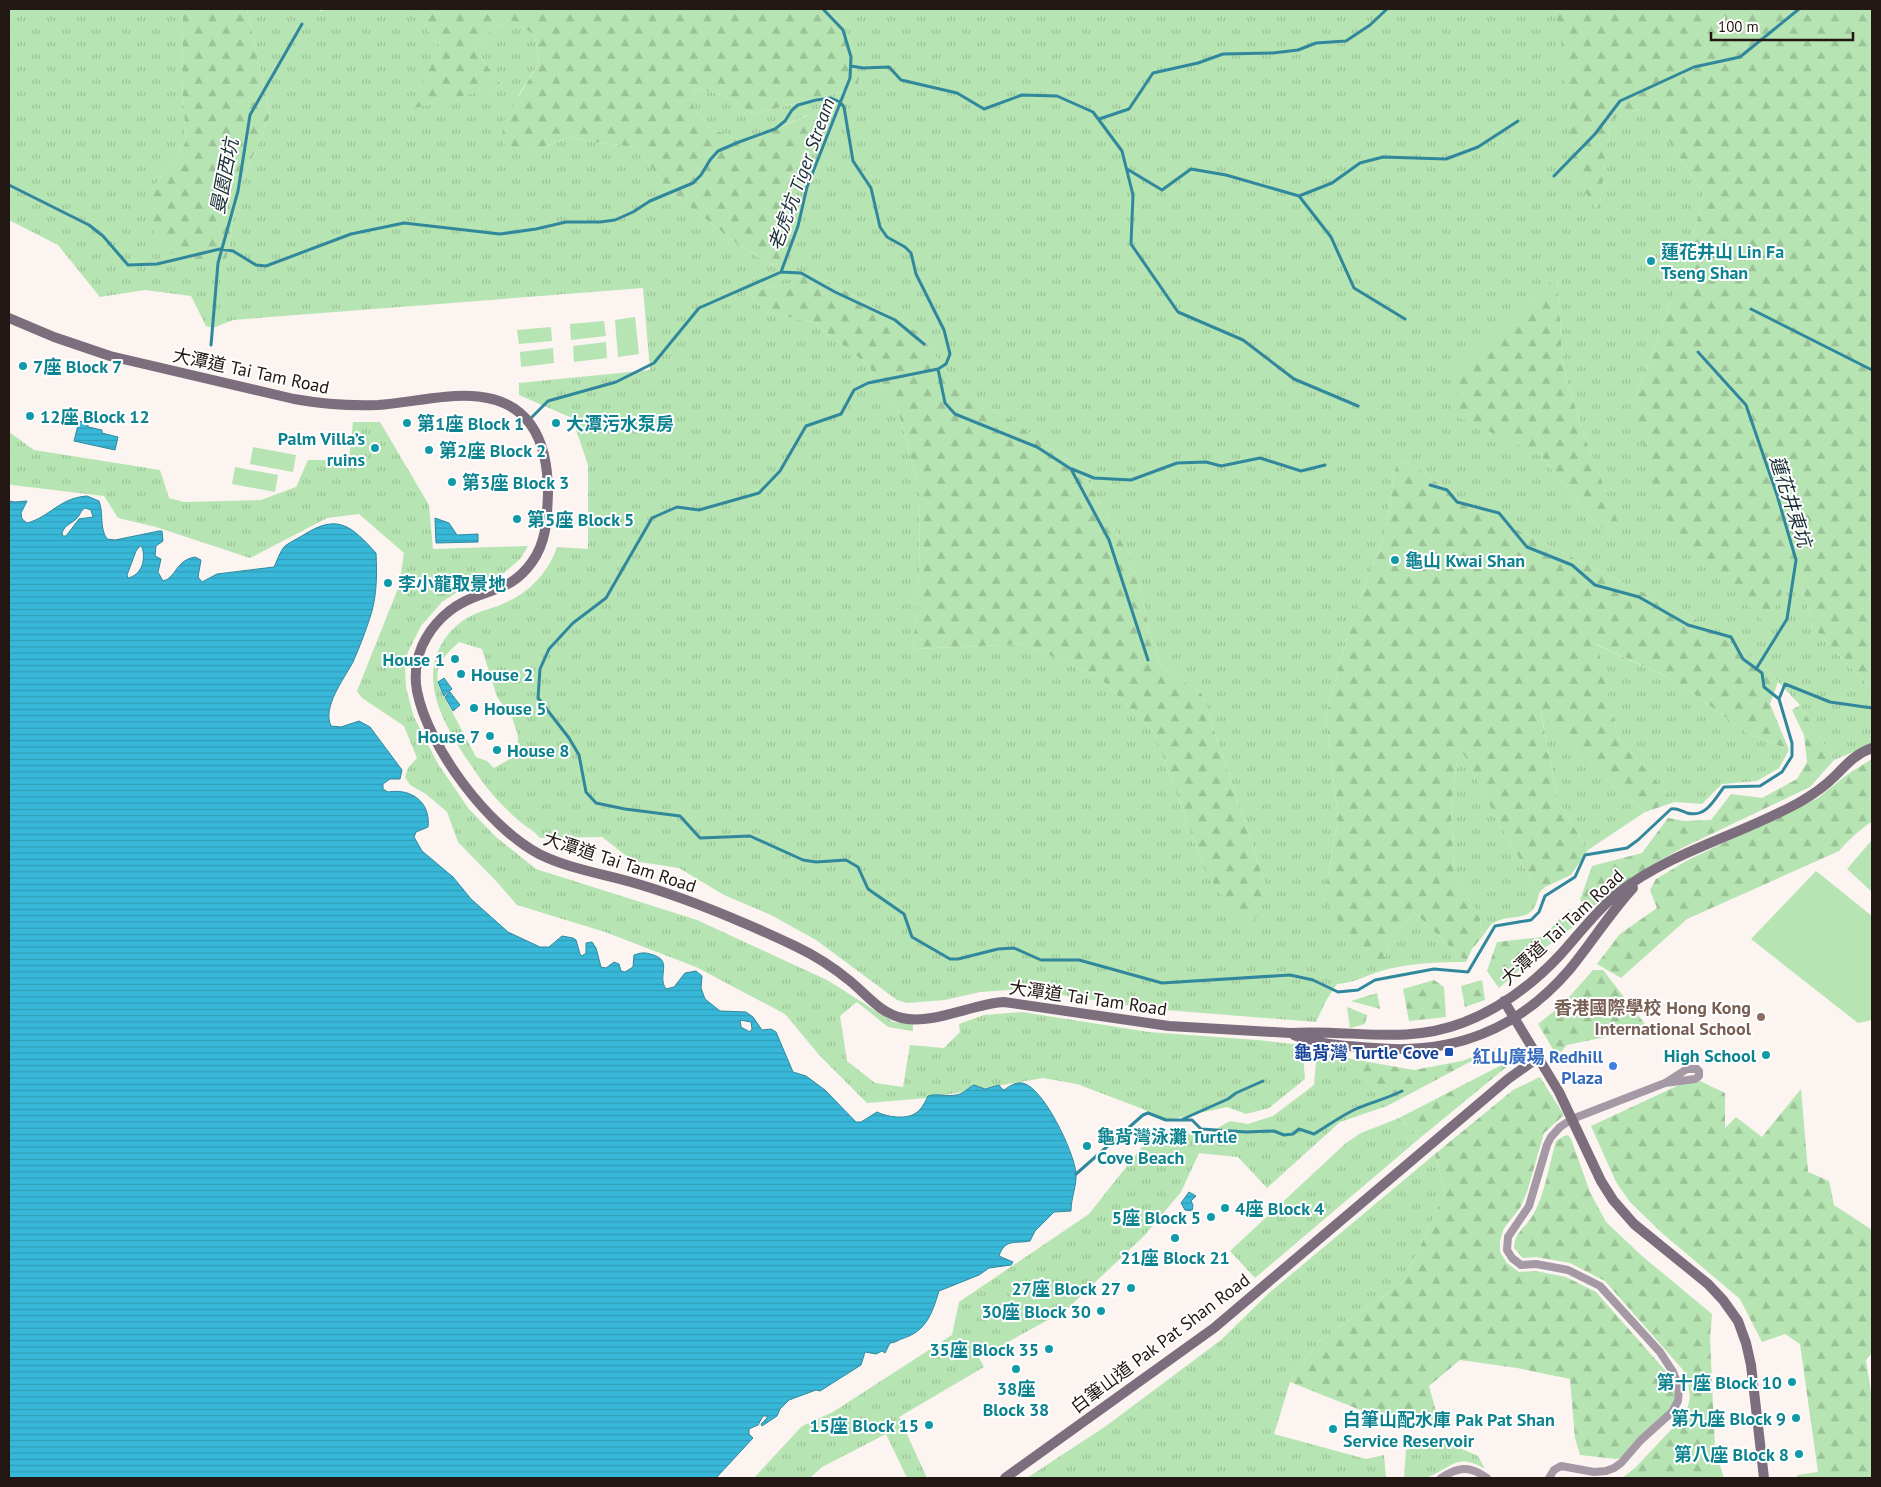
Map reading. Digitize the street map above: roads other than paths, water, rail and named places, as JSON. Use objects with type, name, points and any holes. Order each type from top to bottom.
[{"type":"main road","name":"大潭道 Tai Tam Road","points":[[9,318],[42,333],[110,356],[294,399],[349,406],[452,396],[480,397],[504,403],[518,411],[539,438],[547,469],[547,526],[540,549],[530,565],[510,583],[500,589],[464,602],[441,618],[424,643],[415,674],[417,693],[425,716],[438,743],[460,778],[489,815],[513,837],[531,850],[557,861],[636,883],[696,904],[794,946],[838,971],[878,1006],[899,1017],[919,1020],[991,1004],[1011,1003],[1160,1025],[1290,1033],[1309,1032],[1377,1036],[1426,1032],[1461,1024],[1504,1001],[1530,983],[1551,964],[1606,903],[1652,870],[1800,802],[1832,779],[1854,757],[1872,748]]},
{"type":"main road","name":"大潭道 Tai Tam Road","points":[[1290,1033],[1306,1040],[1344,1046],[1422,1050],[1445,1046],[1490,1031],[1515,1018],[1559,981],[1616,908],[1652,870]]},
{"type":"main road","points":[[1504,1001],[1572,1119],[1608,1192],[1634,1224],[1708,1284],[1723,1300],[1738,1321],[1751,1365],[1764,1478]]},
{"type":"main road","name":"白筆山道 Pak Pat Shan Road","points":[[1005,1478],[1214,1328],[1508,1079],[1538,1057]]},
{"type":"street","points":[[1549,1478],[1554,1470],[1561,1466],[1598,1472],[1610,1470],[1617,1466],[1641,1440],[1670,1415],[1677,1405],[1680,1391],[1677,1381],[1662,1355],[1600,1286],[1568,1270],[1536,1264],[1522,1265],[1512,1258],[1507,1250],[1508,1236],[1526,1211],[1534,1194],[1551,1137],[1560,1127],[1572,1119],[1665,1083]]},
{"type":"street","points":[[1440,1478],[1452,1470],[1463,1469],[1473,1471],[1487,1478]]},
{"type":"water","points":[[79,421],[88,423],[88,427],[102,430],[102,433],[118,437],[115,450],[74,441]]},
{"type":"water","points":[[87,496],[99,501],[103,530],[107,539],[115,540],[162,531],[163,541],[156,546],[155,556],[161,559],[158,572],[163,581],[171,576],[184,562],[195,557],[201,560],[198,577],[202,582],[217,574],[274,567],[285,546],[317,528],[327,524],[336,524],[352,530],[376,553],[376,590],[374,604],[361,643],[353,662],[335,693],[329,710],[331,726],[341,727],[359,721],[370,727],[402,770],[400,779],[390,779],[383,784],[383,789],[388,792],[404,792],[412,795],[423,804],[428,818],[428,827],[416,832],[414,837],[422,851],[453,877],[471,899],[508,932],[540,947],[549,947],[562,936],[573,938],[576,940],[582,956],[586,953],[586,943],[592,942],[596,948],[601,967],[606,968],[614,962],[619,964],[621,971],[625,972],[633,967],[634,955],[646,953],[657,957],[662,960],[664,968],[663,984],[666,989],[674,987],[685,973],[696,971],[702,976],[701,988],[705,999],[720,1011],[746,1012],[753,1017],[762,1030],[771,1029],[776,1032],[793,1072],[806,1076],[825,1090],[856,1122],[861,1122],[877,1112],[896,1117],[912,1115],[920,1110],[928,1096],[959,1094],[974,1085],[985,1089],[999,1085],[1004,1090],[1017,1083],[1030,1087],[1048,1107],[1070,1150],[1076,1173],[1071,1211],[1054,1212],[1035,1231],[1030,1241],[1011,1243],[1004,1246],[999,1256],[1013,1262],[1011,1265],[989,1268],[979,1275],[939,1291],[934,1307],[922,1327],[910,1336],[890,1343],[885,1353],[882,1351],[876,1354],[865,1352],[861,1365],[820,1391],[816,1390],[789,1400],[780,1409],[777,1416],[762,1426],[761,1424],[767,1418],[767,1416],[763,1416],[758,1425],[749,1429],[749,1434],[753,1438],[716,1478],[9,1478],[9,501],[27,501],[21,513],[22,519],[27,523],[42,517],[77,497]],"holes":[[[85,508],[91,510],[93,517],[79,519],[66,536],[63,536],[62,533],[65,528]],[[140,546],[142,547],[142,566],[137,574],[128,578],[127,575],[136,551]],[[740,1020],[751,1022],[752,1029],[750,1032],[741,1027]]]},
{"type":"water","points":[[435,518],[449,523],[457,535],[478,534],[478,542],[436,543]]},
{"type":"water","points":[[444,678],[452,689],[444,696],[438,682]]},
{"type":"water","points":[[450,692],[460,705],[453,711],[445,697]]},
{"type":"water","points":[[1189,1192],[1196,1196],[1191,1201],[1193,1205],[1192,1211],[1185,1210],[1181,1203]]},
{"type":"waterway","name":"老虎坑 Tiger Stream","points":[[531,418],[548,401],[616,382],[654,363],[699,308],[781,272],[798,226],[807,187],[850,78],[851,57],[843,30],[823,9]]},
{"type":"waterway","points":[[1099,119],[1129,109],[1153,73],[1198,63],[1223,54],[1273,53],[1298,50],[1316,43],[1346,41],[1370,25],[1387,9]]},
{"type":"waterway","points":[[1554,176],[1595,134],[1620,101],[1694,67],[1740,57],[1799,9]]},
{"type":"waterway","name":"曼園西坑","points":[[211,345],[218,263],[238,191],[250,115],[302,24]]},
{"type":"waterway","points":[[851,66],[863,68],[889,67],[901,80],[957,93],[984,109],[1022,95],[1057,96],[1093,112],[1122,151],[1133,195],[1131,244],[1178,312],[1243,340],[1294,379],[1358,406]]},
{"type":"waterway","points":[[9,185],[89,225],[103,236],[128,265],[157,264],[220,249],[233,251],[256,265],[266,266],[351,234],[404,223],[500,234],[536,229],[566,222],[615,220],[633,212],[650,201],[693,183],[718,151],[775,129],[785,121],[792,110],[798,105],[831,98],[840,102],[844,107],[853,161],[871,188],[880,227],[887,237],[905,247],[911,253],[916,274],[944,330],[950,354],[946,364],[938,369],[868,383],[854,390],[841,414],[806,426],[780,471],[759,493],[699,510],[677,507],[652,518],[606,598],[573,623],[549,649],[540,669],[538,698],[569,738],[579,755],[586,792],[596,803],[680,816],[700,838],[750,836],[803,860],[816,862],[846,860],[858,867],[868,889],[904,914],[912,937],[950,959],[958,959],[998,949],[1014,948],[1041,960],[1079,960],[1162,983],[1290,975],[1313,980],[1338,992],[1358,990],[1375,980],[1434,969],[1468,972],[1495,926],[1531,920],[1539,912],[1545,896],[1575,877],[1585,855],[1627,848],[1671,809],[1687,813],[1699,813],[1709,807],[1724,787],[1760,786],[1782,772],[1792,756],[1792,743],[1779,699],[1785,684],[1830,702],[1872,708]]},
{"type":"waterway","points":[[1127,169],[1162,190],[1191,169],[1226,175],[1299,196],[1332,183],[1360,163],[1383,157],[1446,159],[1478,147],[1518,121]]},
{"type":"waterway","points":[[1299,196],[1331,237],[1354,288],[1405,319]]},
{"type":"waterway","points":[[781,272],[801,273],[835,292],[895,320],[924,344]]},
{"type":"waterway","points":[[1751,309],[1872,370]]},
{"type":"waterway","name":"蓮花井東坑","points":[[1698,352],[1746,405],[1777,495],[1796,560],[1787,619],[1756,669]]},
{"type":"waterway","points":[[938,369],[945,403],[955,414],[1037,447],[1071,469],[1109,540],[1148,660]]},
{"type":"waterway","points":[[1072,469],[1094,478],[1131,480],[1177,463],[1206,462],[1221,466],[1260,458],[1301,471],[1325,465]]},
{"type":"waterway","points":[[1430,485],[1447,490],[1457,502],[1499,513],[1527,547],[1572,565],[1595,585],[1639,597],[1688,625],[1731,637],[1743,659],[1762,673],[1764,687],[1779,699]]},
{"type":"waterway","points":[[1183,1119],[1263,1081]]},
{"type":"waterway","points":[[1076,1174],[1143,1115],[1148,1113],[1166,1120],[1192,1120],[1201,1129],[1246,1132],[1274,1131],[1284,1135],[1293,1134],[1299,1129],[1314,1134],[1352,1111],[1402,1091]]},
{"type":"place","name":"蓮花井山 Lin Fa Tseng Shan","points":[[1651,261]]},
{"type":"place","name":"7座 Block 7","points":[[23,366]]},
{"type":"place","name":"12座 Block 12","points":[[30,416]]},
{"type":"place","name":"第1座 Block 1","points":[[407,423]]},
{"type":"place","name":"大潭污水泵房","points":[[556,423]]},
{"type":"place","name":"Palm Villa’s ruins","points":[[375,448]]},
{"type":"place","name":"第2座 Block 2","points":[[429,450]]},
{"type":"place","name":"第3座 Block 3","points":[[452,482]]},
{"type":"place","name":"第5座 Block 5","points":[[517,519]]},
{"type":"place","name":"龜山 Kwai Shan","points":[[1395,560]]},
{"type":"place","name":"李小龍取景地","points":[[388,583]]},
{"type":"place","name":"House 1","points":[[455,659]]},
{"type":"place","name":"House 2","points":[[461,674]]},
{"type":"place","name":"House 5","points":[[474,708]]},
{"type":"place","name":"House 7","points":[[490,736]]},
{"type":"place","name":"House 8","points":[[497,750]]},
{"type":"place","name":"香港國際學校 Hong Kong International School","points":[[1761,1017]]},
{"type":"place","name":"龜背灣 Turtle Cove","points":[[1449,1052]]},
{"type":"place","name":"High School","points":[[1766,1055]]},
{"type":"place","name":"紅山廣場 Redhill Plaza","points":[[1613,1066]]},
{"type":"place","name":"龜背灣泳灘 Turtle Cove Beach","points":[[1087,1146]]},
{"type":"place","name":"4座 Block 4","points":[[1225,1208]]},
{"type":"place","name":"5座 Block 5","points":[[1211,1217]]},
{"type":"place","name":"21座 Block 21","points":[[1175,1238]]},
{"type":"place","name":"27座 Block 27","points":[[1131,1288]]},
{"type":"place","name":"30座 Block 30","points":[[1101,1311]]},
{"type":"place","name":"35座 Block 35","points":[[1049,1349]]},
{"type":"place","name":"38座 Block 38","points":[[1016,1369]]},
{"type":"place","name":"第十座 Block 10","points":[[1792,1382]]},
{"type":"place","name":"第九座 Block 9","points":[[1796,1418]]},
{"type":"place","name":"15座 Block 15","points":[[929,1425]]},
{"type":"place","name":"白筆山配水庫 Pak Pat Shan Service Reservoir","points":[[1333,1429]]},
{"type":"place","name":"第八座 Block 8","points":[[1799,1454]]}]
